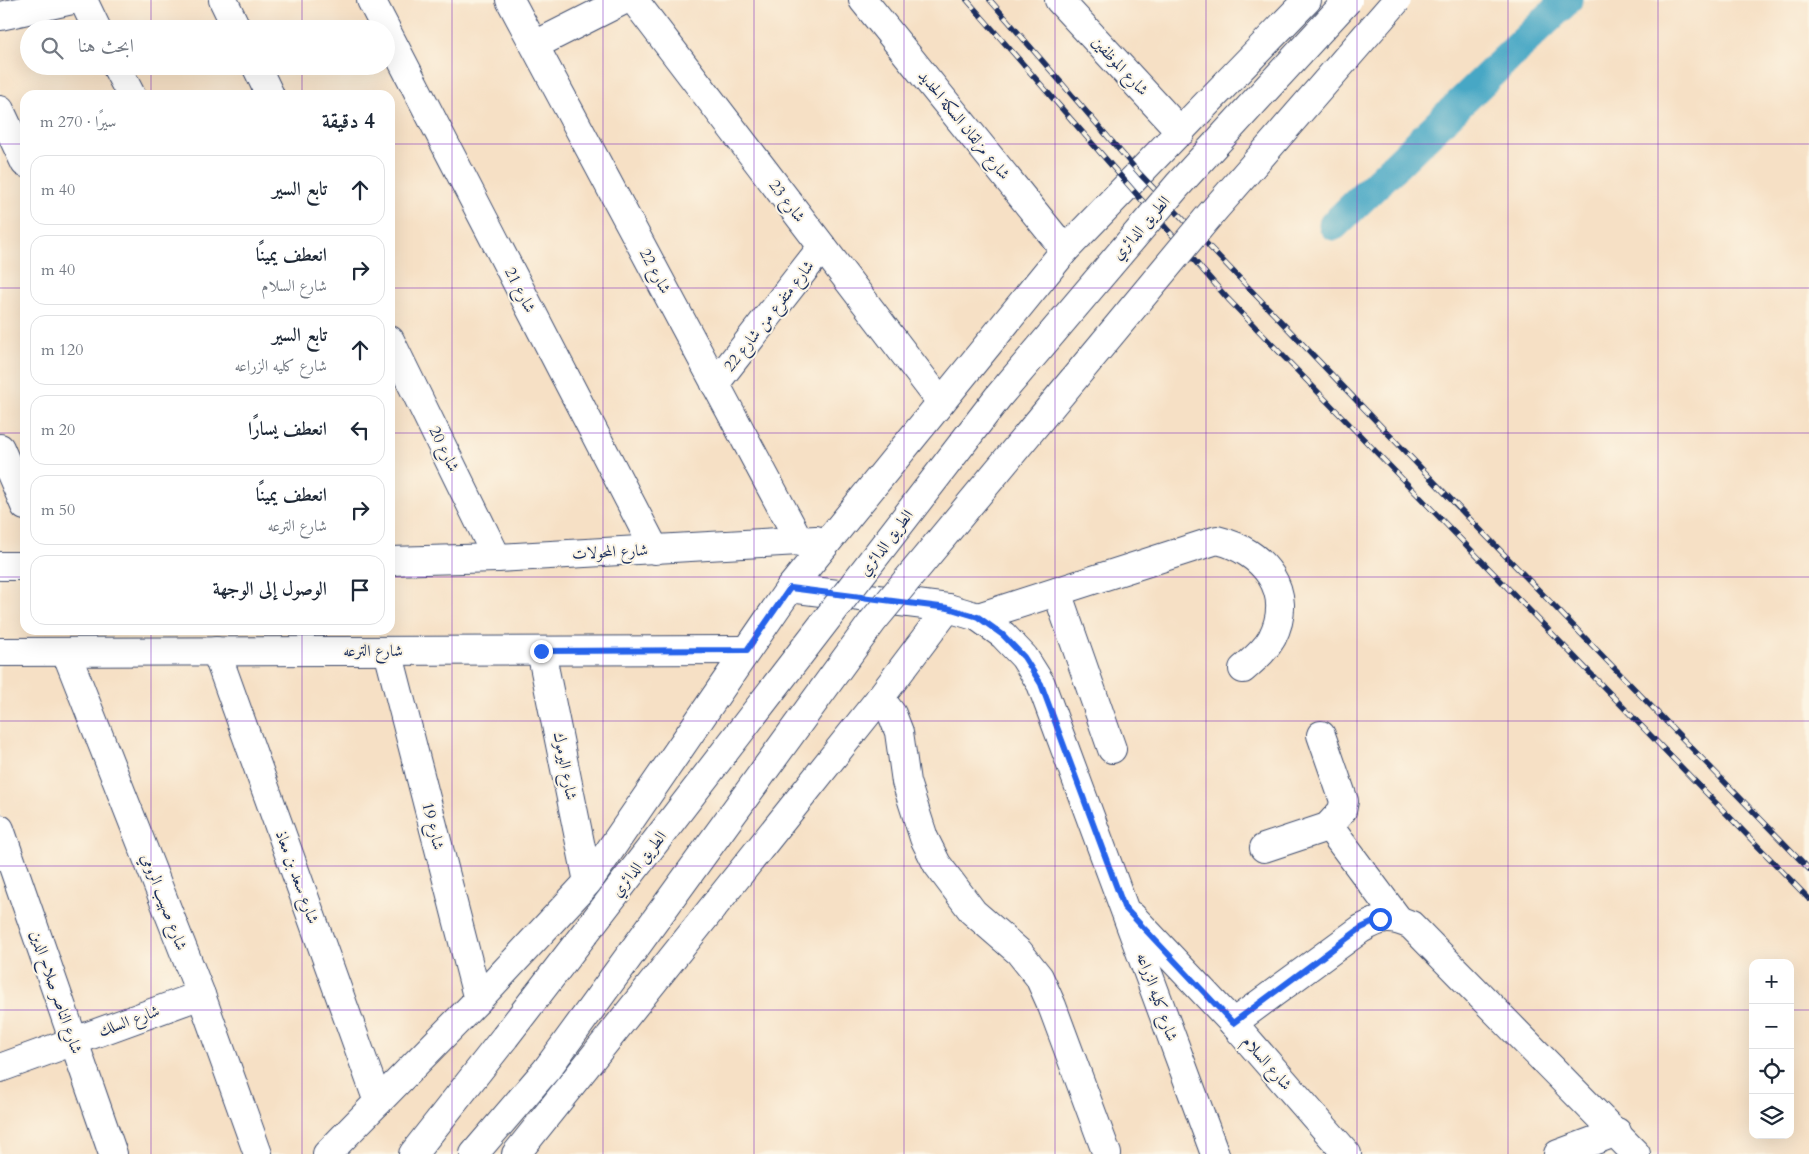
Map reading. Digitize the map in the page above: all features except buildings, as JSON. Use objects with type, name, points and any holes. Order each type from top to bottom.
[{"type":"street","points":[[0,16],[72,0]]},
{"type":"street","points":[[83,0],[93,20]]},
{"type":"street","points":[[223,0],[233,20]]},
{"type":"street","name":"شارع 21","points":[[371,0],[381,20]]},
{"type":"street","name":"شارع 22","points":[[510,0],[800,542]]},
{"type":"street","points":[[535,46],[624,0]]},
{"type":"street","name":"شارع 23","points":[[634,0],[941,402]]},
{"type":"street","name":"شارع مزلقان السكة الحديد","points":[[863,0],[1065,250]]},
{"type":"street","name":"شارع الموظفين","points":[[1059,0],[1181,132]]},
{"type":"street","points":[[327,1154],[478,1000],[588,882],[790,588],[830,538],[1065,250],[1307,0]]},
{"type":"street","name":"الطريق الدائري","points":[[413,1154],[506,1037],[998,397],[1178,185],[1348,0]]},
{"type":"street","points":[[474,1154],[547,1069],[874,621],[1209,216],[1396,0]]},
{"type":"street","name":"شارع 21","points":[[395,46],[655,550]]},
{"type":"street","points":[[121,75],[128,90]]},
{"type":"street","points":[[260,75],[268,90]]},
{"type":"street","points":[[0,110],[20,152]]},
{"type":"street","name":"شارع متفرع من شارع 22","points":[[715,384],[822,247]]},
{"type":"street","name":"شارع 20","points":[[395,350],[498,558]]},
{"type":"street","points":[[0,448],[20,494]]},
{"type":"street","name":"شارع المحولات","points":[[395,561],[655,550],[800,542],[830,538]]},
{"type":"street","points":[[978,617],[1217,540],[1235,544],[1252,553],[1265,566],[1274,583],[1279,602],[1278,620],[1272,638],[1261,654],[1243,669]]},
{"type":"street","points":[[0,566],[20,566]]},
{"type":"street","name":"شارع كليه الزراعه","points":[[790,588],[948,608],[978,617],[1003,635],[1024,657],[1041,684],[1215,1154]]},
{"type":"street","points":[[1057,592],[1112,749]]},
{"type":"street","points":[[516,1154],[880,698],[948,608]]},
{"type":"street","name":"شارع الترعه","points":[[0,652],[66,652],[320,641],[388,651],[747,650]]},
{"type":"street","name":"شارع سعد بن معاذ","points":[[231,644],[378,1102]]},
{"type":"street","name":"شارع 19","points":[[388,651],[478,1000]]},
{"type":"street","name":"شارع اليرموك","points":[[541,651],[588,882]]},
{"type":"street","name":"شارع صهيب الرومي","points":[[66,652],[201,995],[258,1154]]},
{"type":"street","points":[[880,698],[892,714],[899,732],[906,782],[924,838],[937,864],[973,912],[1019,952],[1039,978],[1052,1006],[1107,1154]]},
{"type":"street","points":[[1264,848],[1330,826],[1342,810],[1344,801],[1321,735]]},
{"type":"street","points":[[1330,826],[1398,919]]},
{"type":"street","name":"شارع الناصر صلاح الدين","points":[[0,829],[113,1154]]},
{"type":"street","name":"شارع السلام","points":[[1124,907],[1233,1023],[1347,1154]]},
{"type":"street","points":[[1233,1023],[1361,928],[1380,919],[1398,919],[1411,924],[1617,1132],[1636,1154]]},
{"type":"street","name":"شارع السلك","points":[[0,1068],[201,995]]},
{"type":"street","points":[[1558,1154],[1617,1132]]},
{"type":"waterway","points":[[1334,225],[1567,0]]},
{"type":"railway","points":[[967,0],[1228,299],[1809,899]]},
{"type":"railway","points":[[990,0],[1140,174],[1463,512],[1809,869]]},
{"type":"route","points":[[541,651],[747,650],[790,588],[948,608],[978,617],[1003,635],[1024,657],[1041,684],[1124,907],[1233,1023],[1361,928],[1380,919]]}]
